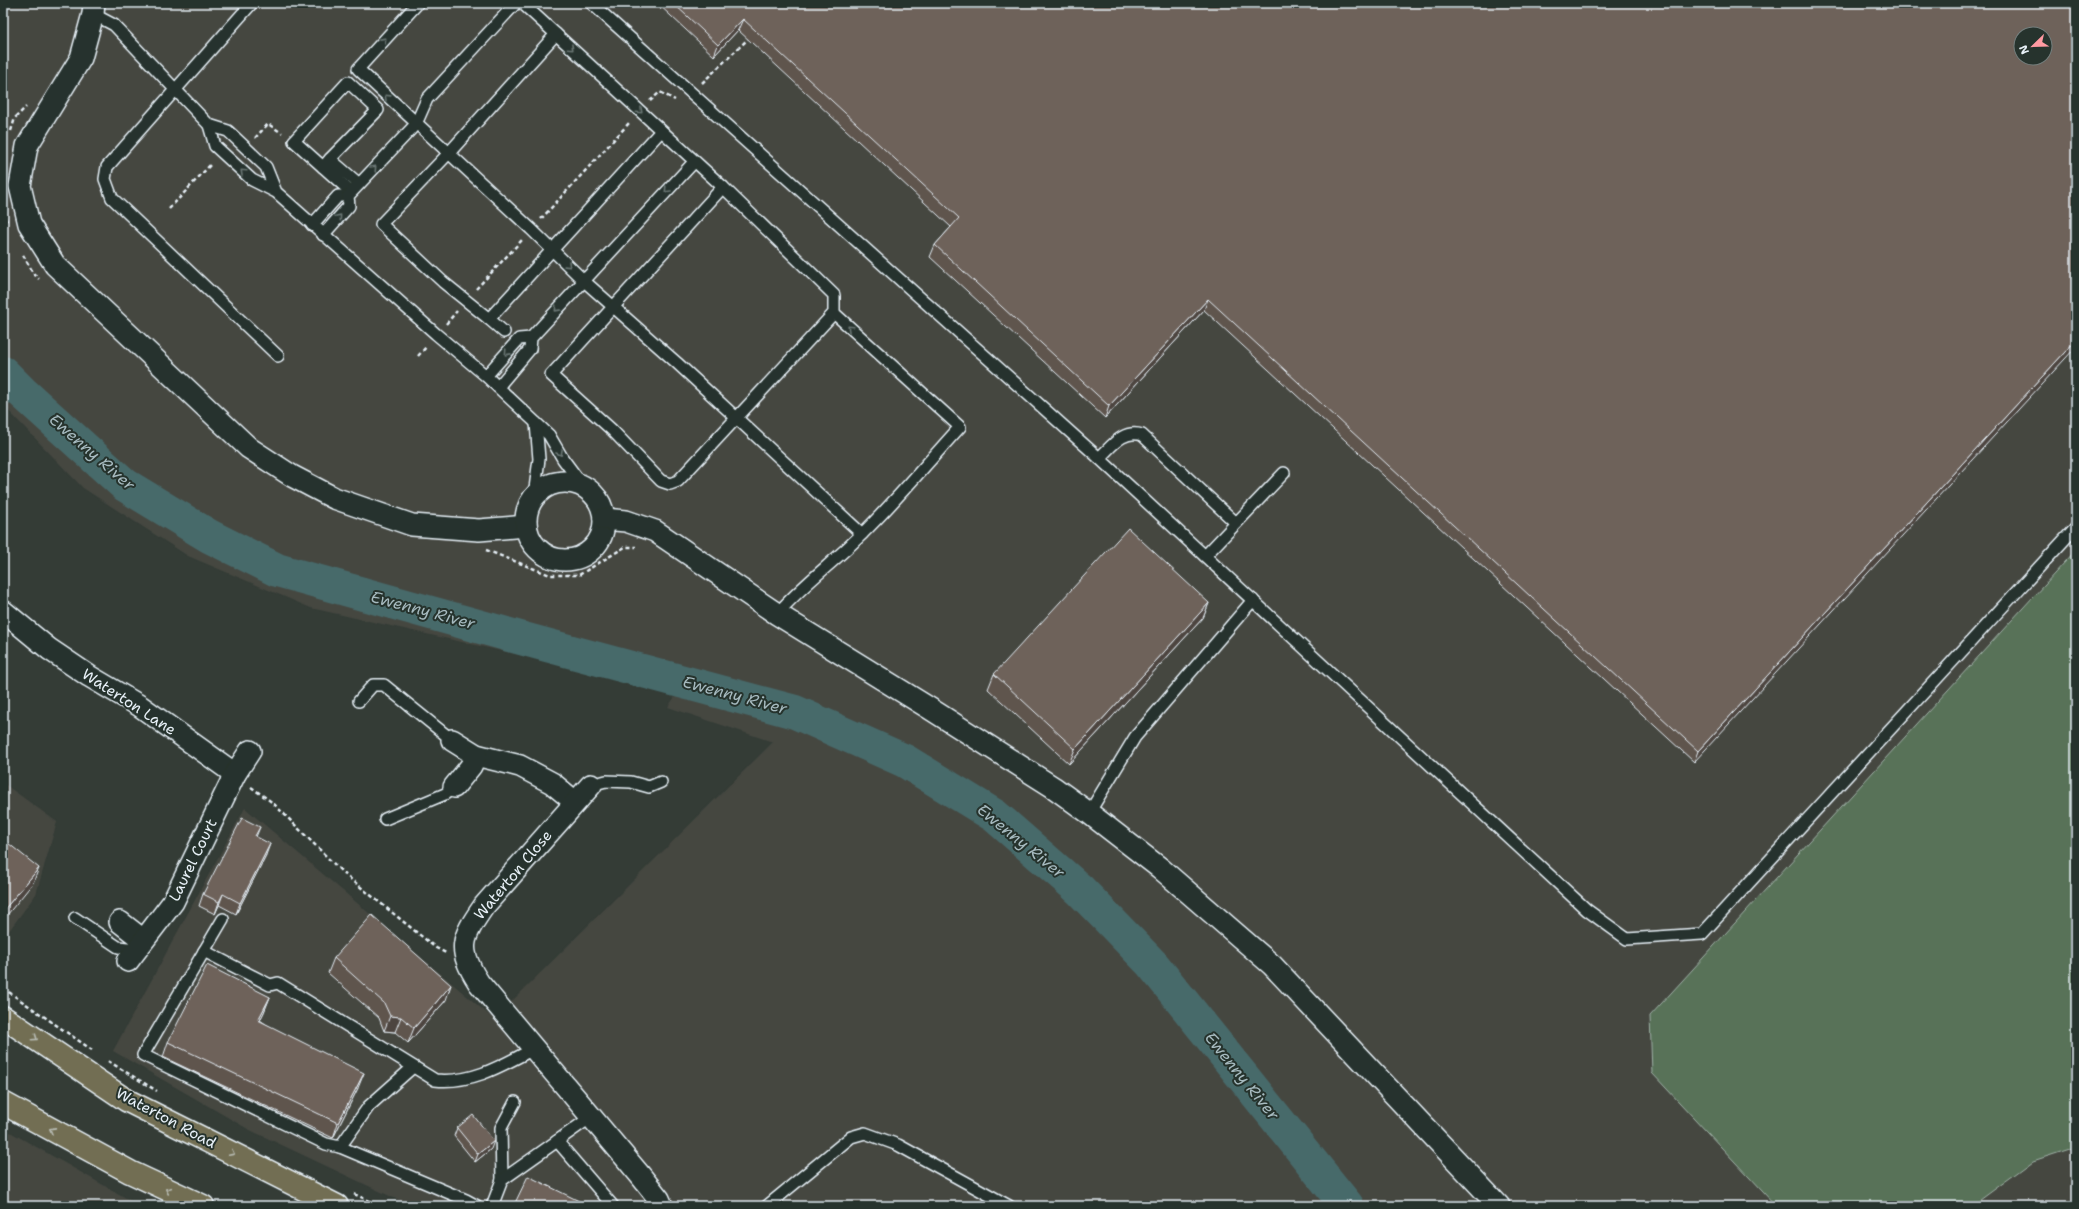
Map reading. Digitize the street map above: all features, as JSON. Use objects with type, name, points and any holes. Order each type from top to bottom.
[{"type":"main road","name":"Waterton Road","points":[[3,1017],[126,1100],[342,1198]]},
{"type":"main road","points":[[3,1103],[130,1172],[203,1206]]},
{"type":"street","points":[[93,8],[81,58],[27,146],[20,186],[29,224],[55,265],[249,448],[292,476],[334,498],[412,525],[479,530],[526,526]]},
{"type":"street","points":[[556,482],[570,482],[583,486],[594,494],[601,506],[604,519],[603,531],[598,542],[591,551],[580,557],[569,560],[557,560],[536,548],[529,538],[526,526],[528,506],[534,496],[544,487],[556,482]]},
{"type":"street","points":[[604,519],[626,521],[655,530],[776,614],[929,708],[1053,787],[1089,813],[1160,868],[1272,965],[1500,1206]]},
{"type":"street","name":"Waterton Lane","points":[[3,611],[49,649],[89,676],[140,706],[234,774]]},
{"type":"street","points":[[452,740],[476,756],[520,766],[552,783],[575,802]]},
{"type":"street","points":[[234,774],[250,751]]},
{"type":"street","points":[[454,787],[471,766],[476,756]]},
{"type":"street","name":"Laurel Court","points":[[136,950],[173,902],[234,774]]},
{"type":"street","name":"Waterton Close","points":[[464,954],[464,946],[471,925],[484,906],[591,785]]},
{"type":"street","points":[[120,922],[136,950]]},
{"type":"street","points":[[464,954],[467,965],[479,983],[640,1175],[662,1206]]},
{"type":"lane","points":[[252,3],[107,167],[105,179],[112,198],[278,356]]},
{"type":"lane","points":[[418,3],[358,69],[584,280],[862,534]]},
{"type":"lane","points":[[323,235],[349,206],[353,191],[416,124],[427,99],[516,3]]},
{"type":"lane","points":[[522,3],[723,187],[834,295],[834,313],[678,481],[670,484],[661,481],[612,430],[551,375],[615,307],[723,187]]},
{"type":"lane","points":[[592,3],[1099,458],[1587,910],[1627,939],[1702,934],[2076,527]]},
{"type":"lane","points":[[93,8],[114,25],[209,125],[215,146],[252,180],[276,192],[550,434],[563,460],[583,486]]},
{"type":"lane","points":[[504,332],[465,302],[381,224],[448,154],[556,34]]},
{"type":"lane","points":[[327,163],[378,110],[348,82],[294,141],[327,163],[353,191]]},
{"type":"lane","points":[[209,125],[228,130],[266,166],[276,192]]},
{"type":"lane","points":[[489,319],[661,131]]},
{"type":"lane","points":[[498,387],[530,349],[531,338],[694,162]]},
{"type":"lane","points":[[312,225],[338,196],[353,191]]},
{"type":"lane","points":[[776,614],[792,597],[862,534],[960,427],[834,313]]},
{"type":"lane","points":[[486,376],[519,339],[531,338]]},
{"type":"lane","points":[[534,496],[539,459],[536,423]]},
{"type":"lane","points":[[1099,458],[1127,433],[1142,435],[1236,523]]},
{"type":"lane","points":[[1205,556],[1284,473]]},
{"type":"lane","points":[[1089,813],[1134,737],[1253,600]]},
{"type":"lane","points":[[359,701],[374,685],[384,685],[452,740]]},
{"type":"lane","points":[[591,785],[606,781],[631,782],[649,787],[661,782]]},
{"type":"lane","points":[[385,819],[445,794],[454,787]]},
{"type":"lane","points":[[75,918],[118,946],[136,950]]},
{"type":"lane","points":[[223,919],[142,1055],[326,1144],[340,1147],[477,1206]]},
{"type":"lane","points":[[204,951],[270,985],[278,983],[435,1080],[450,1081],[473,1078],[535,1048]]},
{"type":"lane","points":[[340,1147],[369,1106],[413,1067]]},
{"type":"lane","points":[[492,1206],[502,1180],[501,1128],[515,1102]]},
{"type":"lane","points":[[502,1180],[591,1116]]},
{"type":"lane","points":[[767,1206],[851,1137],[865,1133],[898,1145],[1009,1206]]},
{"type":"lane","points":[[557,1141],[613,1206]]},
{"type":"path","points":[[418,356],[531,229],[640,111],[660,92],[685,105],[692,93],[748,39]]},
{"type":"path","points":[[3,211],[7,224]]},
{"type":"path","points":[[20,248],[34,274],[45,284]]},
{"type":"path","points":[[478,548],[550,575],[579,575],[624,546],[640,547]]},
{"type":"path","points":[[234,774],[273,803],[342,872],[424,939],[436,948],[446,952],[464,954]]},
{"type":"path","points":[[3,988],[97,1054]]},
{"type":"path","points":[[104,1058],[162,1094]]},
{"type":"path","points":[[342,1198],[381,1206]]},
{"type":"shaded area","points":[[3,3],[2076,3],[2076,1206],[411,1206],[248,1129],[113,1051],[245,808],[494,1019],[773,742],[668,707],[679,691],[311,608],[188,556],[83,488],[3,405]]},
{"type":"shaded area","points":[[3,783],[57,822],[36,894],[3,939]]},
{"type":"shaded area","points":[[3,1128],[140,1206],[3,1206]]},
{"type":"green space","points":[[2076,550],[2076,1147],[2033,1161],[1972,1206],[1776,1206],[1652,1073],[1650,1016]]},
{"type":"building","points":[[673,3],[2076,3],[2076,340],[1698,751],[1208,299],[1109,406],[935,245],[959,218],[743,19],[718,45]]},
{"type":"building","points":[[1128,528],[1209,603],[1075,749],[994,674]]},
{"type":"building","points":[[242,818],[260,827],[255,836],[270,844],[240,903],[223,894],[219,902],[203,894]]},
{"type":"building","points":[[3,839],[39,868],[3,911]]},
{"type":"building","points":[[372,915],[451,985],[414,1028],[401,1017],[390,1016],[384,1003],[334,958]]},
{"type":"building","points":[[207,965],[270,997],[258,1020],[364,1073],[338,1123],[168,1042]]},
{"type":"building","points":[[473,1115],[494,1141],[478,1154],[457,1128]]},
{"type":"building","points":[[528,1176],[581,1202],[579,1206],[522,1206],[515,1203]]},
{"type":"waterway","name":"Ewenny River","points":[[3,373],[125,485],[209,536],[277,570],[524,639],[795,712],[905,761],[995,816],[1080,890],[1152,964],[1347,1206]]}]
